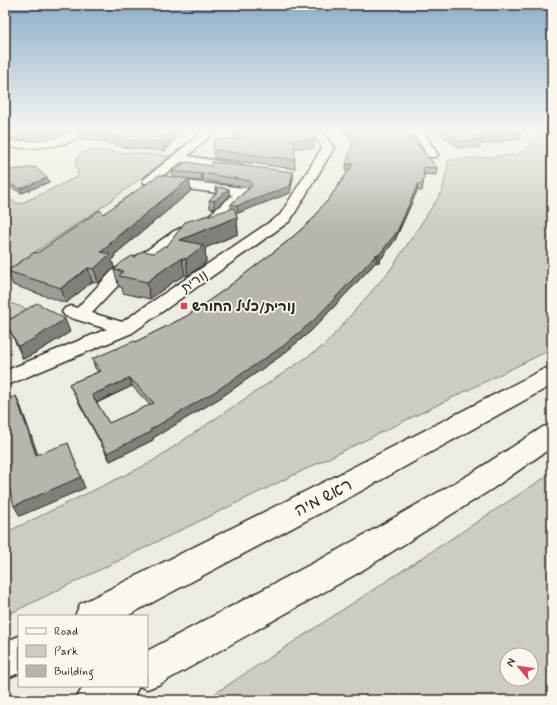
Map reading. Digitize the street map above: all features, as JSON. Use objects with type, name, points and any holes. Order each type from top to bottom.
[{"type":"street","points":[[80,316],[119,274],[180,234],[214,218],[244,192],[149,180],[172,163]]},
{"type":"street","points":[[211,163],[250,169]]},
{"type":"street","name":"נורית","points":[[5,379],[125,329],[285,218],[302,176],[314,163]]},
{"type":"street","points":[[125,329],[70,312],[111,270],[168,227],[199,210]]},
{"type":"street","name":"ראש מיה","points":[[94,615],[342,487],[552,375]]},
{"type":"street","points":[[148,670],[347,562],[482,481],[552,434]]},
{"type":"street","points":[[5,661],[18,654]]},
{"type":"street","points":[[95,700],[118,687]]},
{"type":"green space","points":[[76,163],[162,163],[105,205],[5,272],[5,198],[20,204],[79,176],[75,165]]},
{"type":"green space","points":[[448,163],[552,163],[552,349],[5,616],[5,533],[148,464],[325,345],[391,269],[442,192]]},
{"type":"green space","points":[[5,301],[29,310],[5,321]]},
{"type":"green space","points":[[552,472],[552,700],[205,700],[544,478]]},
{"type":"building","points":[[185,163],[211,166],[212,163],[219,163],[293,172],[290,186],[237,206],[231,204],[252,186],[250,181],[202,173],[172,171]]},
{"type":"building","points":[[347,163],[433,163],[437,168],[424,167],[423,184],[418,184],[397,232],[379,255],[377,254],[313,321],[282,347],[219,389],[150,430],[151,432],[107,453],[69,384],[101,371],[92,359],[134,341],[135,342],[187,316],[288,241],[313,219],[354,163],[346,165]],"holes":[[[130,378],[154,403],[109,423],[92,395]]]},
{"type":"building","points":[[35,167],[47,178],[20,189],[5,182],[5,171]]},
{"type":"building","points":[[159,175],[189,179],[109,243],[112,243],[101,252],[110,254],[94,269],[88,268],[61,288],[7,271],[35,252],[37,253],[100,210],[103,214]]},
{"type":"building","points":[[215,187],[229,189],[214,201],[209,200],[219,191]]},
{"type":"building","points":[[234,208],[237,217],[180,240],[204,245],[186,259],[182,258],[170,265],[147,282],[119,276],[123,271],[114,270],[122,262],[132,256],[135,257],[142,251],[154,253],[164,246],[167,246],[185,222]]},
{"type":"building","points":[[37,303],[65,319],[32,340],[18,346],[6,322]]},
{"type":"building","points":[[16,396],[36,455],[68,443],[81,477],[14,506],[5,471],[5,400]]},
{"type":"place","name":"נורית/כליל החורש","points":[[184,306]]}]
